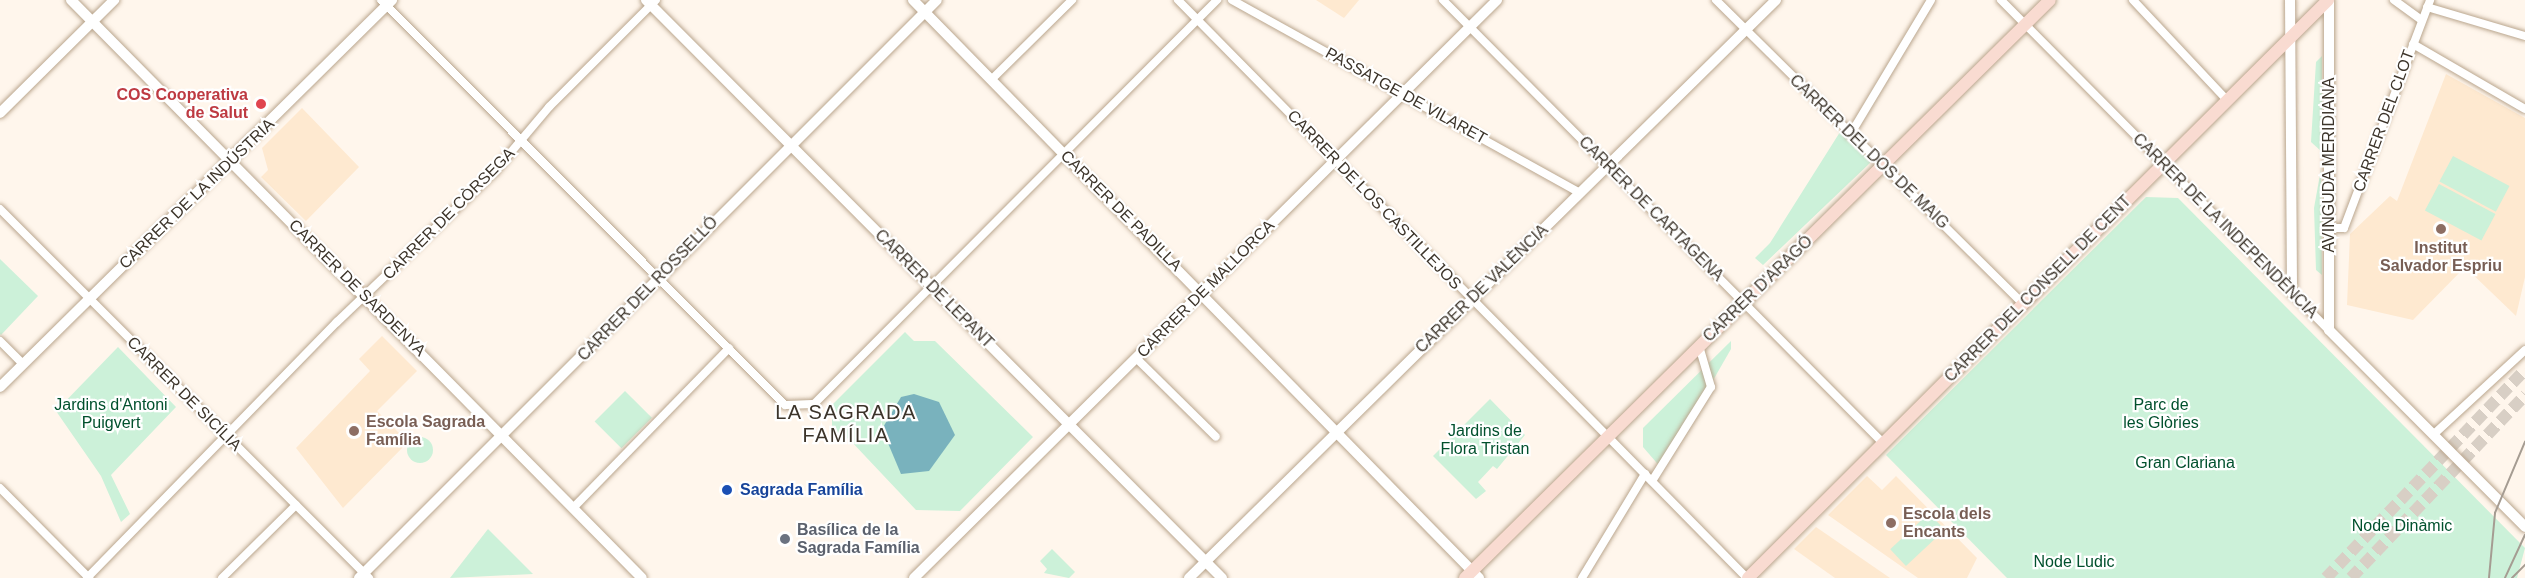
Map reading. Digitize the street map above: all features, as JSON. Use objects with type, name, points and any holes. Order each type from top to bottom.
[{"type":"main road","name":"CARRER DE SARDENYA","points":[[71,0],[504,436],[640,577]]},
{"type":"main road","points":[[0,113],[114,0]]},
{"type":"main road","name":"CARRER DE PADILLA","points":[[913,0],[1336,431],[1472,576]]},
{"type":"main road","name":"CARRER DEL ROSSELLÓ","points":[[364,576],[938,0]]},
{"type":"main road","name":"CARRER DE MALLORCA","points":[[914,578],[1497,0]]},
{"type":"main road","name":"CARRER DE VALÈNCIA","points":[[1189,578],[1776,0]]},
{"type":"main road","name":"CARRER D'ARAGÓ","points":[[1472,576],[1699,346],[2050,0]]},
{"type":"main road","points":[[2290,0],[2292,293]]},
{"type":"main road","name":"CARRER DEL CONSELL DE CENT","points":[[1748,578],[2328,0]]},
{"type":"main road","name":"AVINGUDA MERIDIANA","points":[[2328,0],[2329,330]]},
{"type":"main road","name":"CARRER DE LA INDÚSTRIA","points":[[0,387],[231,161],[386,2]]},
{"type":"main road","name":"CARRER DE LEPANT","points":[[651,2],[790,146],[1222,578]]},
{"type":"main road","name":"CARRER DE LA INDEPENDÈNCIA","points":[[2329,330],[2450,452],[2520,517],[2525,527]]},
{"type":"street","points":[[992,80],[1072,0]]},
{"type":"street","name":"CARRER DE LOS CASTILLEJOS","points":[[1178,0],[1335,162],[1748,578]]},
{"type":"street","points":[[386,2],[785,405],[814,404],[1217,0]]},
{"type":"street","name":"PASSATGE DE VILARET","points":[[1232,0],[1580,193]]},
{"type":"street","name":"CARRER DE CARTAGENA","points":[[1443,0],[1884,444]]},
{"type":"street","name":"CARRER DEL DOS DE MAIG","points":[[1716,0],[2023,304]]},
{"type":"street","points":[[1850,135],[1931,0]]},
{"type":"street","name":"CARRER DE LA INDEPENDÈNCIA","points":[[2001,0],[2329,330]]},
{"type":"street","points":[[2133,0],[2227,100]]},
{"type":"street","points":[[2394,0],[2422,20]]},
{"type":"street","name":"CARRER DE CÒRSEGA","points":[[88,578],[365,296],[495,171],[522,137],[651,2]]},
{"type":"street","points":[[2428,4],[2525,36]]},
{"type":"street","name":"CARRER DEL CLOT","points":[[2330,228],[2344,228],[2428,4]]},
{"type":"street","points":[[2413,44],[2525,109]]},
{"type":"street","name":"CARRER DE SICÍLIA","points":[[0,209],[364,576]]},
{"type":"street","points":[[0,341],[23,364]]},
{"type":"street","points":[[2433,435],[2524,351],[2525,342]]},
{"type":"street","points":[[1582,578],[1711,387],[1699,346]]},
{"type":"street","points":[[574,507],[729,348]]},
{"type":"street","points":[[1136,358],[1216,437]]},
{"type":"street","points":[[0,488],[88,578]]},
{"type":"street","points":[[222,578],[296,505]]},
{"type":"shaded area","points":[[1316,0],[1359,0],[1344,18]]},
{"type":"shaded area","name":"Institut Salvador Espriu","points":[[2446,74],[2525,118],[2525,277],[2516,316],[2465,267],[2413,320],[2347,305],[2350,234],[2390,196],[2397,201]]},
{"type":"shaded area","points":[[302,108],[359,167],[306,221],[261,177],[268,170],[262,148]]},
{"type":"shaded area","name":"Escola Sagrada Família","points":[[382,336],[417,371],[377,411],[408,442],[343,508],[296,448],[370,371],[359,359]]},
{"type":"shaded area","name":"Escola dels Encants","points":[[1867,476],[1882,490],[1896,476],[1977,558],[1967,578],[1918,578],[1828,515]]},
{"type":"shaded area","points":[[1816,527],[1890,578],[1835,578],[1794,549]]},
{"type":"green space","points":[[2322,56],[2322,152],[2311,142],[2316,62]]},
{"type":"green space","points":[[1840,132],[1871,162],[1763,265],[1755,258],[1770,243]]},
{"type":"green space","points":[[2453,156],[2510,186],[2496,212],[2439,182]]},
{"type":"green space","points":[[2321,169],[2322,275],[2316,270],[2314,208]]},
{"type":"green space","points":[[2439,184],[2496,214],[2481,241],[2425,210]]},
{"type":"green space","name":"Parc de les Glòries","points":[[2146,197],[2178,198],[2525,548],[2517,578],[2007,578],[1886,455]]},
{"type":"green space","points":[[0,259],[38,296],[1,335],[0,334]]},
{"type":"green space","points":[[905,332],[914,341],[935,341],[1033,437],[960,511],[916,510],[849,439],[832,432],[832,405]]},
{"type":"green space","points":[[1731,341],[1731,349],[1662,469],[1643,447],[1643,428]]},
{"type":"green space","name":"Jardins d'Antoni Puigvert","points":[[118,347],[176,407],[111,475],[130,514],[121,522],[101,476],[56,411]]},
{"type":"green space","points":[[625,391],[652,418],[621,448],[595,421]]},
{"type":"green space","name":"Jardins de Flora Tristan","points":[[1490,399],[1525,435],[1497,469],[1493,466],[1478,482],[1486,491],[1476,499],[1433,456]]},
{"type":"green space","points":[[420,437],[429,441],[433,450],[429,459],[420,463],[411,459],[407,450],[411,441]]},
{"type":"green space","points":[[1929,513],[1945,530],[1906,566],[1890,549]]},
{"type":"green space","points":[[488,529],[533,574],[450,578]]},
{"type":"green space","points":[[1052,549],[1075,572],[1069,578],[1044,573],[1047,569],[1040,561]]},
{"type":"water","points":[[914,394],[939,402],[955,435],[929,471],[901,474],[882,429],[901,397]]},
{"type":"tunnel","points":[[2326,578],[2525,370]]},
{"type":"tunnel","points":[[2351,578],[2525,395]]},
{"type":"tram line","points":[[2489,578],[2495,513],[2525,442]]},
{"type":"tram line","points":[[2505,578],[2525,535]]},
{"type":"tram line","points":[[2512,578],[2525,565]]},
{"type":"place","name":"COS Cooperativa de Salut","points":[[261,104]]},
{"type":"place","name":"Institut Salvador Espriu","points":[[2441,229]]},
{"type":"place","name":"Escola Sagrada Família","points":[[354,431]]},
{"type":"place","name":"Sagrada Família","points":[[727,490]]},
{"type":"place","name":"Escola dels Encants","points":[[1891,523]]},
{"type":"place","name":"Basílica de la Sagrada Família","points":[[785,539]]},
{"type":"district","name":"LA SAGRADA FAMÍLIA","points":[[846,424]]},
{"type":"park label","name":"Gran Clariana","points":[[2185,463]]},
{"type":"park label","name":"Node Dinàmic","points":[[2402,526]]},
{"type":"park label","name":"Node Ludic","points":[[2074,562]]}]
